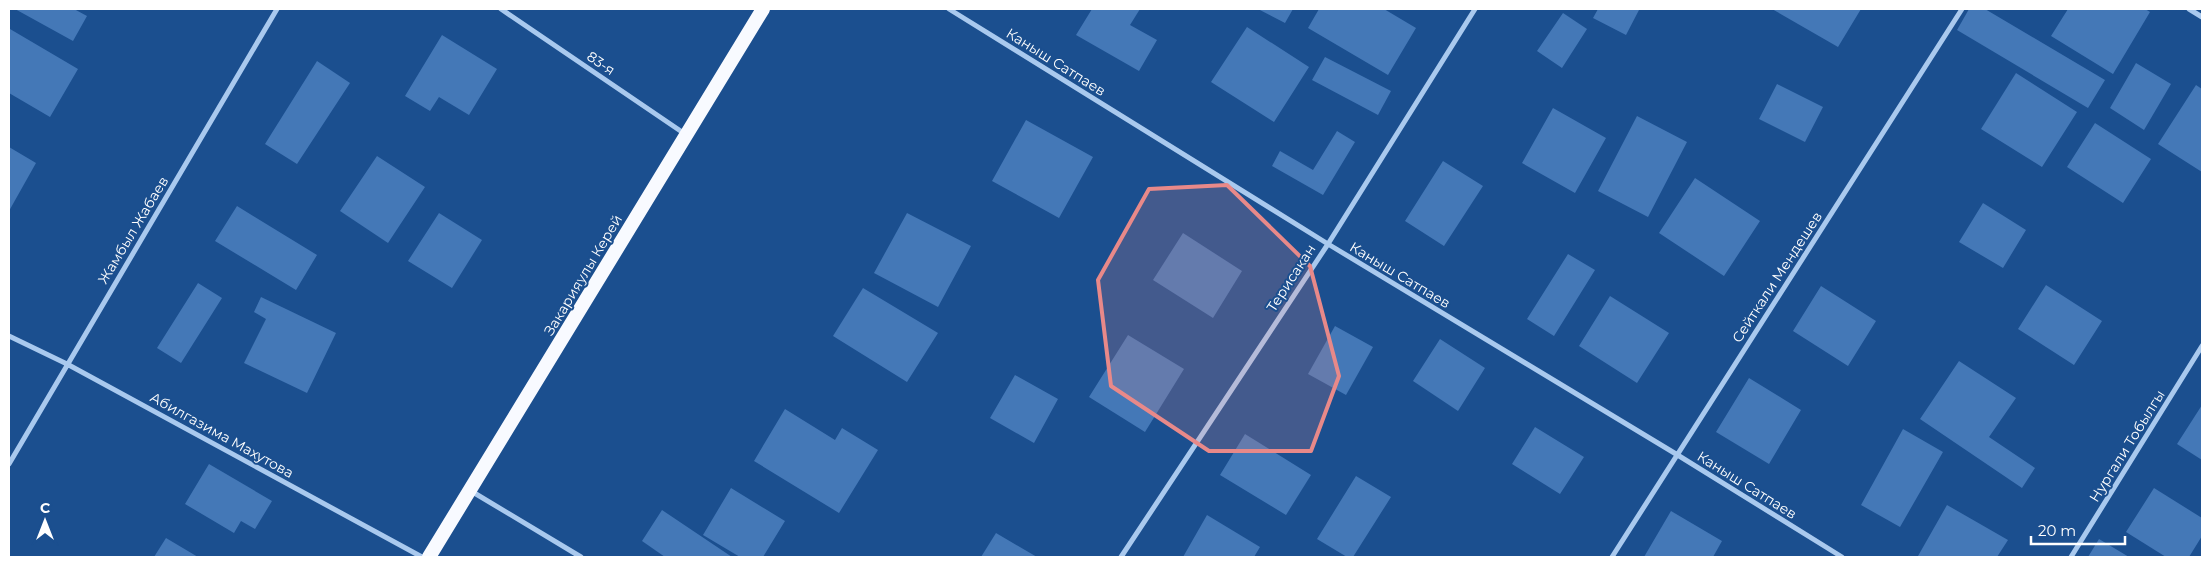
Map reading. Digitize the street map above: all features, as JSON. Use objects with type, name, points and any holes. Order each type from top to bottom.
[{"type":"highway","name":"Закарияулы Керей","points":[[429,557],[763,9]]},
{"type":"street","name":"Жамбыл Жабаев","points":[[9,464],[277,9]]},
{"type":"street","name":"83-я","points":[[501,9],[687,135]]},
{"type":"street","name":"Каныш Сатпаев","points":[[949,9],[1328,244],[1676,454],[1842,557]]},
{"type":"street","name":"Терисакан","points":[[1121,557],[1328,244],[1475,9]]},
{"type":"street","name":"Сейткали Мендешев","points":[[1612,557],[1676,454],[1962,9]]},
{"type":"street","points":[[2189,9],[2202,17]]},
{"type":"street","name":"Абилгазима Махутова","points":[[9,336],[67,364],[422,557]]},
{"type":"street","name":"Нургали Тобылгы","points":[[2071,557],[2202,346]]},
{"type":"street","points":[[470,491],[581,557]]},
{"type":"highlighted area","points":[[1227,185],[1310,266],[1339,376],[1311,451],[1209,451],[1111,386],[1098,280],[1149,189]]},
{"type":"building","points":[[15,9],[74,9],[87,16],[73,41]]},
{"type":"building","points":[[1092,9],[1140,9],[1130,25],[1157,40],[1139,71],[1076,35]]},
{"type":"building","points":[[1258,9],[1293,9],[1285,23]]},
{"type":"building","points":[[1319,9],[1384,9],[1416,28],[1388,75],[1308,28]]},
{"type":"building","points":[[1598,9],[1639,10],[1626,35],[1593,18]]},
{"type":"building","points":[[1772,9],[1861,9],[1838,47]]},
{"type":"building","points":[[1969,9],[1985,9],[2105,80],[2088,108],[1957,30]]},
{"type":"building","points":[[2068,9],[2145,9],[2150,12],[2113,74],[2051,36]]},
{"type":"building","points":[[1563,13],[1587,29],[1562,68],[1537,51]]},
{"type":"building","points":[[1247,27],[1309,67],[1274,122],[1211,82]]},
{"type":"building","points":[[10,29],[78,69],[50,117],[9,93]]},
{"type":"building","points":[[442,35],[497,69],[469,115],[439,97],[430,111],[405,96]]},
{"type":"building","points":[[1325,57],[1391,91],[1378,115],[1312,80]]},
{"type":"building","points":[[317,61],[350,83],[297,164],[265,144]]},
{"type":"building","points":[[2136,63],[2171,84],[2144,130],[2110,108]]},
{"type":"building","points":[[2016,73],[2077,112],[2042,167],[1981,129]]},
{"type":"building","points":[[1777,84],[1823,107],[1805,142],[1759,119]]},
{"type":"building","points":[[2196,85],[2202,89],[2202,172],[2158,144]]},
{"type":"building","points":[[1553,108],[1606,138],[1575,193],[1522,163]]},
{"type":"building","points":[[1637,116],[1687,142],[1648,217],[1598,191]]},
{"type":"building","points":[[1026,120],[1093,157],[1059,218],[992,181]]},
{"type":"building","points":[[2095,123],[2151,159],[2123,203],[2067,167]]},
{"type":"building","points":[[1337,131],[1355,142],[1323,195],[1272,166],[1280,151],[1313,170]]},
{"type":"building","points":[[9,147],[36,163],[9,211]]},
{"type":"building","points":[[377,156],[425,187],[388,243],[340,211]]},
{"type":"building","points":[[1443,161],[1483,186],[1444,246],[1405,221]]},
{"type":"building","points":[[1695,178],[1760,221],[1724,276],[1659,233]]},
{"type":"building","points":[[1983,203],[2026,230],[2003,268],[1959,242]]},
{"type":"building","points":[[237,206],[317,255],[296,290],[215,241]]},
{"type":"building","points":[[439,213],[482,240],[452,288],[408,261]]},
{"type":"building","points":[[907,213],[971,246],[938,307],[874,273]]},
{"type":"building","points":[[1183,233],[1242,271],[1213,318],[1153,280]]},
{"type":"building","points":[[1568,254],[1595,270],[1554,336],[1527,319]]},
{"type":"building","points":[[198,283],[222,298],[181,363],[157,348]]},
{"type":"building","points":[[2046,285],[2102,321],[2074,365],[2018,329]]},
{"type":"building","points":[[1821,286],[1876,321],[1848,366],[1793,331]]},
{"type":"building","points":[[863,288],[938,333],[907,382],[833,336]]},
{"type":"building","points":[[1610,296],[1669,333],[1637,383],[1579,346]]},
{"type":"building","points":[[261,297],[336,333],[307,393],[244,363],[266,319],[254,312]]},
{"type":"building","points":[[1335,326],[1373,347],[1346,395],[1308,374]]},
{"type":"building","points":[[1128,335],[1184,369],[1145,432],[1089,397]]},
{"type":"building","points":[[1440,339],[1485,368],[1458,411],[1413,381]]},
{"type":"building","points":[[1959,361],[2016,398],[1989,437],[2035,468],[2022,488],[1920,419]]},
{"type":"building","points":[[1015,375],[1058,399],[1034,443],[990,418]]},
{"type":"building","points":[[1749,378],[1801,410],[1769,464],[1716,432]]},
{"type":"building","points":[[2202,405],[2202,460],[2177,444]]},
{"type":"building","points":[[785,409],[835,440],[842,428],[878,450],[839,513],[754,461]]},
{"type":"building","points":[[1535,427],[1584,457],[1560,494],[1512,464]]},
{"type":"building","points":[[1903,429],[1943,452],[1900,527],[1861,505]]},
{"type":"building","points":[[1245,434],[1311,475],[1286,515],[1220,475]]},
{"type":"building","points":[[209,464],[272,501],[255,529],[241,521],[234,533],[185,504]]},
{"type":"building","points":[[1356,476],[1391,497],[1353,557],[1347,557],[1317,539]]},
{"type":"building","points":[[731,488],[785,521],[763,557],[740,557],[703,535]]},
{"type":"building","points":[[2154,488],[2202,518],[2202,536],[2189,557],[2166,557],[2126,532]]},
{"type":"building","points":[[1947,505],[2008,540],[1997,557],[1918,556]]},
{"type":"building","points":[[662,510],[732,557],[665,557],[642,541]]},
{"type":"building","points":[[1671,511],[1722,541],[1713,557],[1644,557]]},
{"type":"building","points":[[1207,515],[1260,547],[1254,557],[1183,557]]},
{"type":"building","points":[[996,533],[1037,557],[981,557]]},
{"type":"building","points":[[166,538],[198,557],[154,557]]},
{"type":"building","points":[[2099,539],[2129,557],[2088,557]]}]
